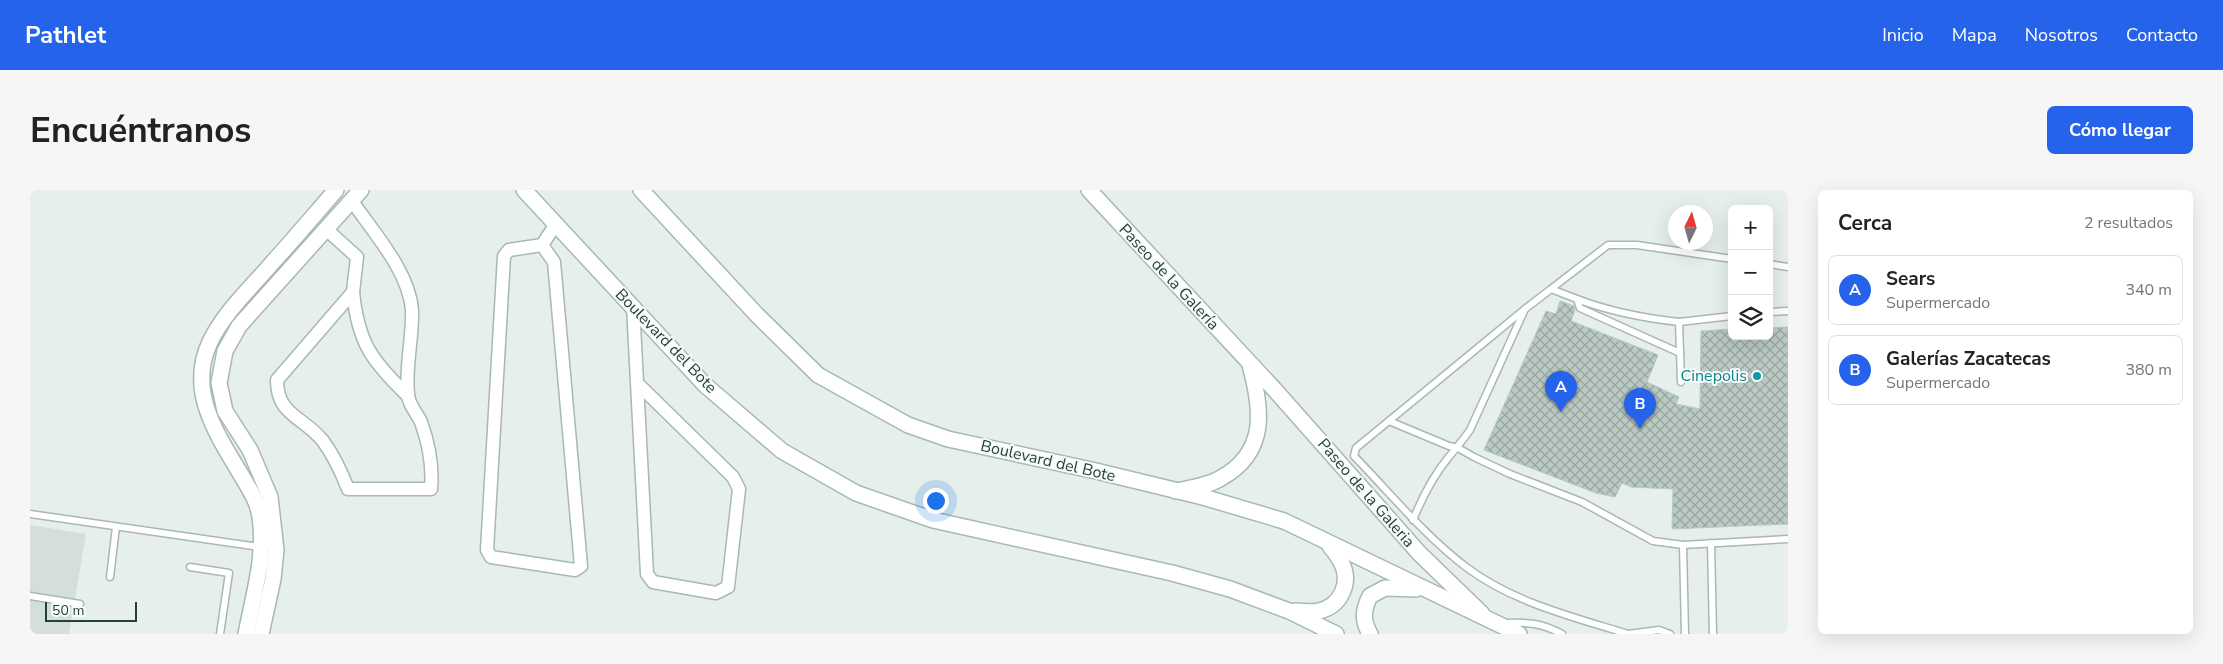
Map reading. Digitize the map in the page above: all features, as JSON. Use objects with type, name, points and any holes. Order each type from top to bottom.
[{"type":"main road","points":[[261,634],[274,579],[269,549],[253,494],[215,431],[206,410],[202,391],[202,367],[210,343],[234,306],[336,190]]},
{"type":"main road","name":"Boulevard del Bote","points":[[524,190],[706,385],[782,452],[856,493],[933,520],[1172,573],[1222,586],[1289,611],[1336,634]]},
{"type":"main road","name":"Boulevard del Bote","points":[[640,190],[756,314],[818,375],[908,425],[948,439],[1096,470],[1284,521],[1518,634]]},
{"type":"main road","name":"Paseo de la Galería","points":[[1089,190],[1250,363]]},
{"type":"main road","points":[[246,634],[269,549],[270,497],[250,450],[225,411],[219,383],[225,351],[239,326],[357,196]]},
{"type":"main road","points":[[273,262],[286,273]]},
{"type":"main road","points":[[1176,491],[1206,484],[1221,478],[1241,463],[1252,449],[1259,427],[1259,410],[1258,393],[1250,363]]},
{"type":"main road","name":"Paseo de la Galeria","points":[[1250,363],[1418,553],[1492,621]]},
{"type":"main road","points":[[1289,611],[1320,611],[1331,607],[1342,595],[1345,576],[1342,563],[1328,543]]},
{"type":"main road","points":[[1370,634],[1365,626],[1363,613],[1370,596],[1385,588],[1424,590]]},
{"type":"street","points":[[357,196],[406,287],[412,310],[408,396]]},
{"type":"street","points":[[542,245],[554,262],[581,566],[575,570],[490,556],[487,550],[504,256],[509,250],[542,245],[556,224]]},
{"type":"street","points":[[326,229],[357,257],[353,292],[355,318],[366,347],[380,369],[408,396],[420,422],[430,451],[431,489],[348,489],[337,462],[322,440],[283,406],[277,394],[277,380],[353,292]]},
{"type":"street","points":[[633,306],[637,383],[647,574],[653,582],[716,592],[728,587],[739,489],[732,477],[637,383]]},
{"type":"lane","points":[[1670,634],[1659,630],[1628,634],[1517,596],[1466,566],[1413,520],[1354,456],[1356,448],[1524,309],[1608,245],[1637,245],[1728,258]]},
{"type":"lane","points":[[1773,265],[1788,267]]},
{"type":"lane","points":[[1551,289],[1603,309],[1638,317],[1680,322],[1728,316]]},
{"type":"lane","points":[[1576,300],[1580,308],[1680,353]]},
{"type":"lane","points":[[1413,520],[1422,498],[1448,458],[1458,448],[1470,430],[1524,309]]},
{"type":"lane","points":[[1773,312],[1788,311]]},
{"type":"lane","points":[[1680,322],[1681,382]]},
{"type":"lane","points":[[1389,421],[1458,448],[1474,458],[1510,474],[1582,502],[1653,541],[1683,545],[1788,539]]},
{"type":"lane","points":[[30,514],[269,549]]},
{"type":"lane","points":[[110,577],[116,527]]},
{"type":"lane","points":[[1711,543],[1713,634]]},
{"type":"lane","points":[[1683,545],[1685,634]]},
{"type":"lane","points":[[190,567],[229,573],[220,634]]},
{"type":"lane","points":[[30,596],[80,604]]},
{"type":"lane","points":[[1492,621],[1530,622],[1545,625],[1562,634]]},
{"type":"shaded area","points":[[30,525],[86,534],[69,634],[30,634]]},
{"type":"building","points":[[1560,301],[1574,306],[1575,310],[1571,321],[1658,355],[1647,382],[1679,397],[1676,404],[1700,409],[1701,331],[1728,329],[1728,340],[1773,340],[1773,328],[1788,327],[1788,524],[1672,529],[1673,489],[1631,487],[1622,483],[1615,497],[1596,493],[1484,450],[1546,311],[1556,314]]},
{"type":"place","name":"Cinepolis","points":[[1757,376]]},
{"type":"place","name":"Sears","points":[[1561,412]]},
{"type":"place","name":"Galerías Zacatecas","points":[[1640,429]]}]
